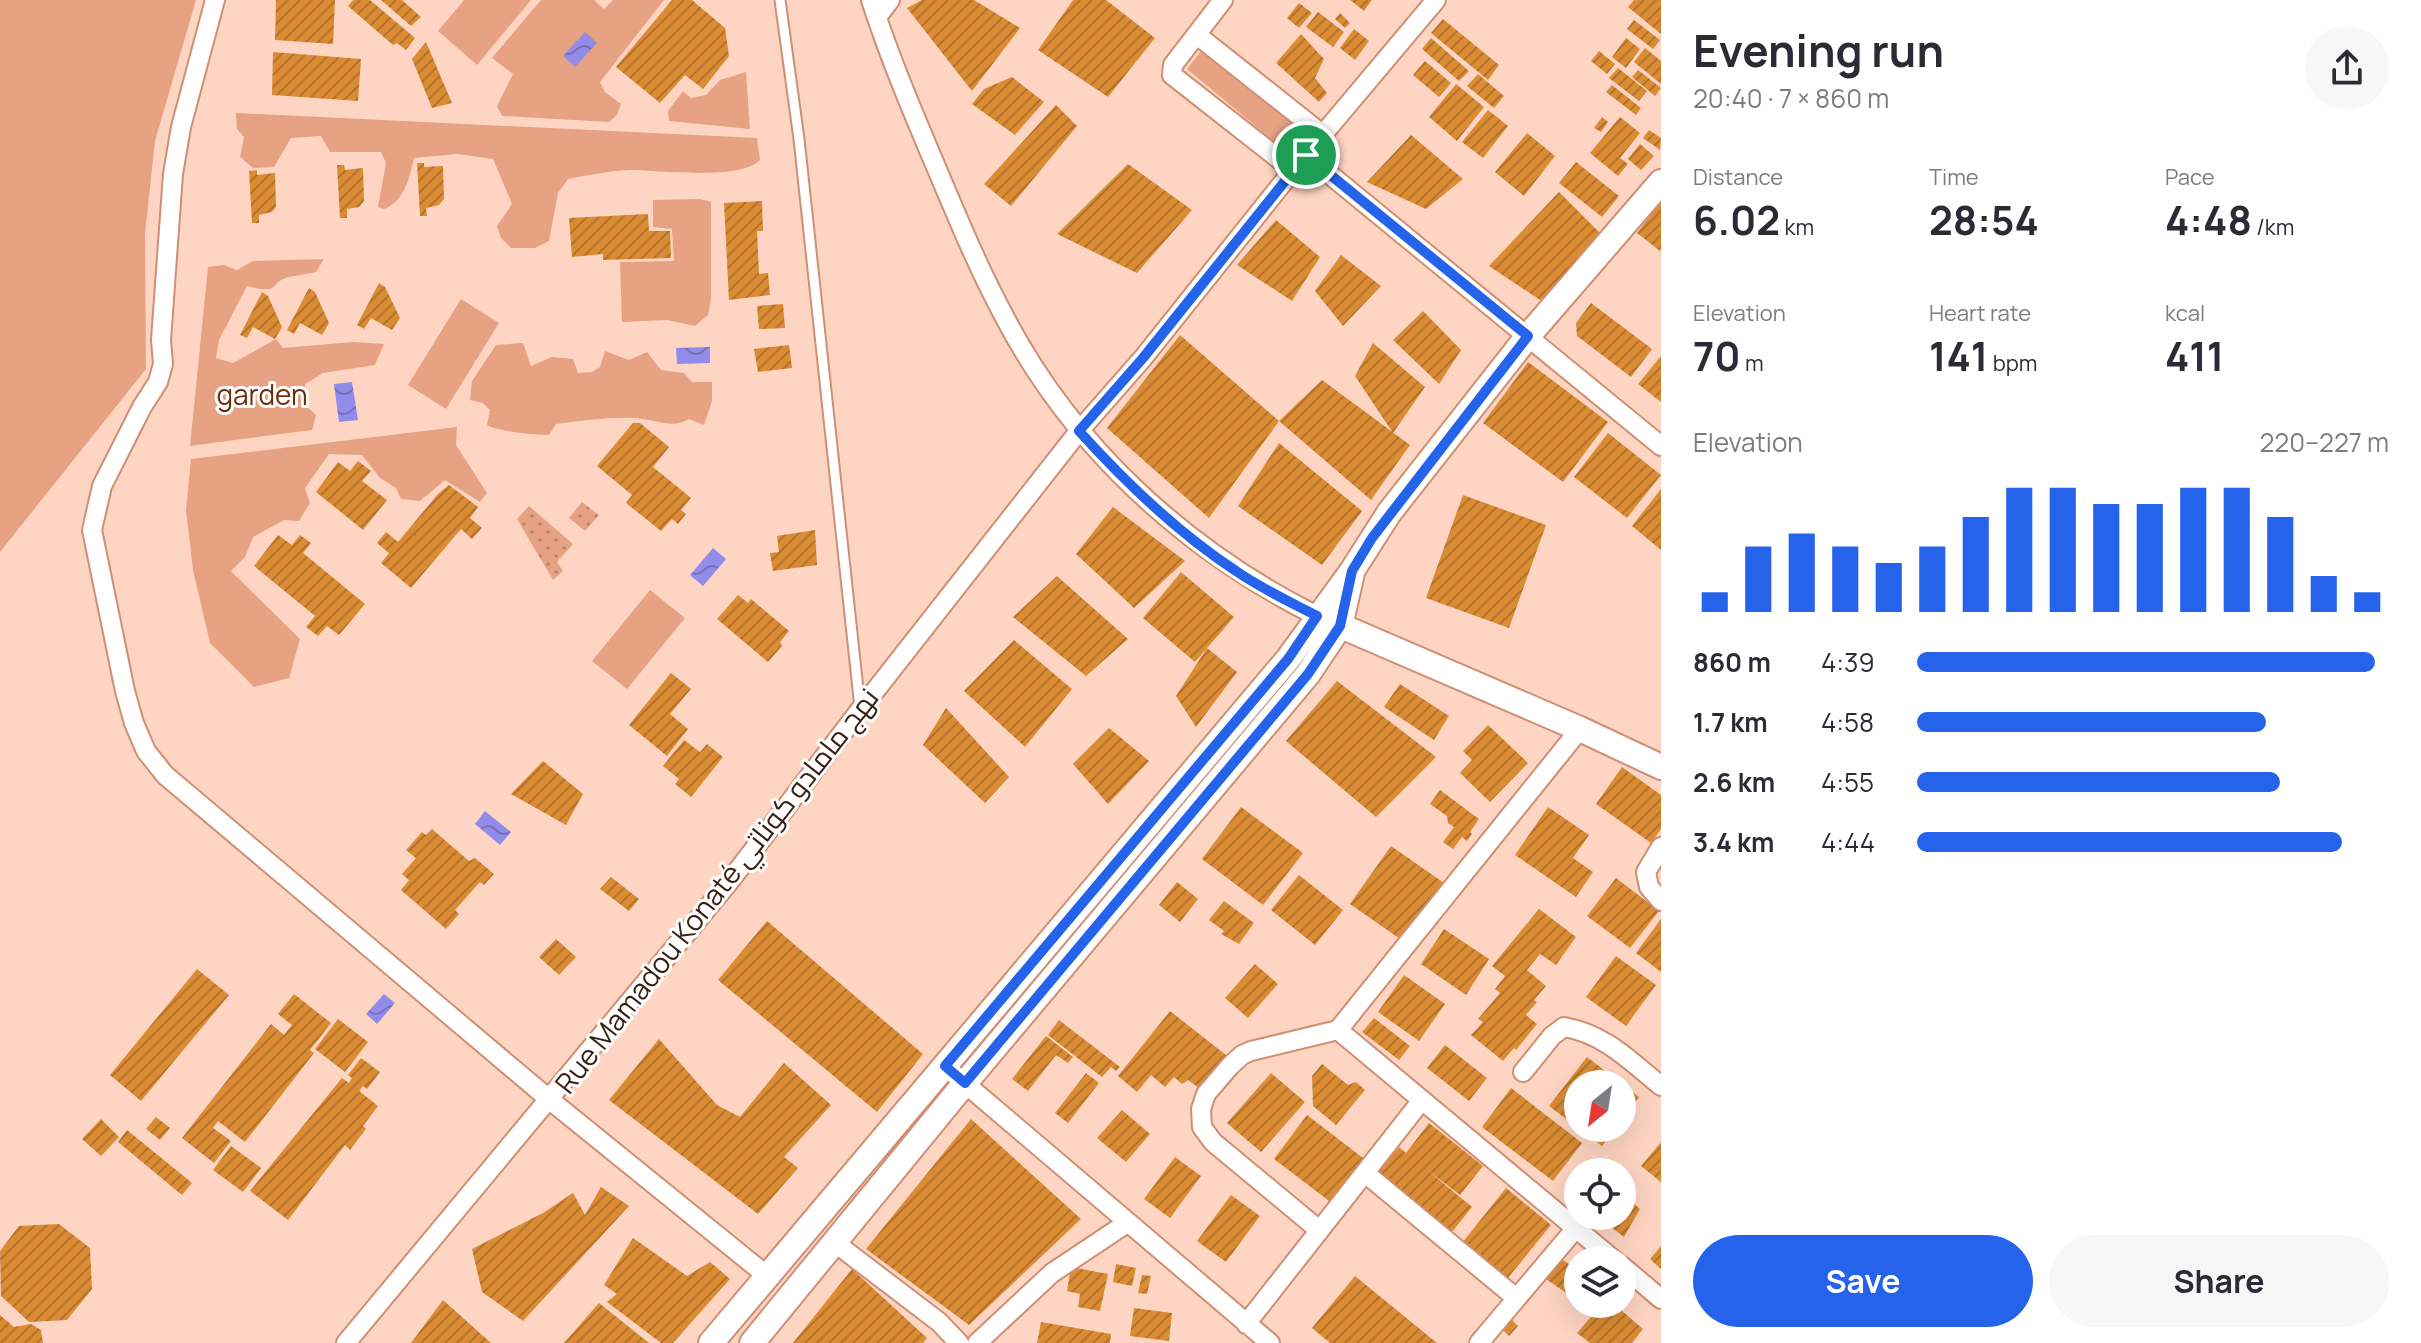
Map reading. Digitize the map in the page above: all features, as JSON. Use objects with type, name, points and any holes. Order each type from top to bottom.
[{"type":"street","points":[[215,0],[181,127],[173,174],[161,340],[163,364],[158,382],[102,486],[92,530],[125,691],[146,751],[165,775],[550,1100],[766,1275]]},
{"type":"street","points":[[890,0],[874,8],[922,134],[1004,316],[1079,431],[1120,475],[1213,555],[1275,595],[1661,767]]},
{"type":"street","points":[[1223,0],[1173,65],[1172,75],[1293,170]]},
{"type":"street","name":"Rue Mamadou Konaté نهج مامادو كوناتي","points":[[346,1343],[729,882],[1079,431],[1143,358],[1322,134],[1436,0]]},
{"type":"street","points":[[1197,35],[1322,134]]},
{"type":"street","points":[[1306,155],[1661,446]]},
{"type":"street","points":[[711,1343],[1288,659],[1352,571],[1389,513],[1528,336],[1661,182]]},
{"type":"street","points":[[752,1343],[1308,674],[1340,626],[1352,571]]},
{"type":"street","points":[[1319,1230],[1213,1142],[1202,1127],[1201,1109],[1206,1094],[1242,1055],[1338,1030],[1580,729]]},
{"type":"street","points":[[1661,847],[1646,872],[1649,887],[1661,901]]},
{"type":"street","points":[[1523,1072],[1552,1036],[1564,1027],[1601,1037],[1659,1080]]},
{"type":"street","points":[[1338,1030],[1564,1218]]},
{"type":"street","points":[[945,1066],[1270,1343]]},
{"type":"street","points":[[1246,1324],[1422,1100]]},
{"type":"street","points":[[1365,1173],[1515,1297]]},
{"type":"street","points":[[977,1343],[1052,1273],[1127,1223]]},
{"type":"street","points":[[1479,1343],[1574,1230]]},
{"type":"street","points":[[1578,1230],[1597,1246]]},
{"type":"street","points":[[834,1242],[939,1322],[959,1343]]},
{"type":"street","points":[[1636,1278],[1661,1299]]},
{"type":"lane","points":[[780,0],[799,139],[860,710]]},
{"type":"green space","points":[[0,0],[196,0],[155,141],[145,234],[146,369],[0,552]]},
{"type":"green space","points":[[464,0],[531,0],[477,65],[438,31]]},
{"type":"green space","points":[[541,0],[594,0],[604,9],[613,0],[664,0],[600,82],[605,92],[621,104],[617,115],[609,122],[502,116],[497,106],[513,74],[492,58]]},
{"type":"green space","points":[[1206,45],[1299,121],[1277,144],[1187,69]]},
{"type":"green space","points":[[746,72],[750,129],[669,121],[668,111],[683,91],[691,98],[706,95],[720,80]]},
{"type":"green space","points":[[236,113],[757,138],[760,160],[750,166],[718,172],[630,170],[568,179],[558,193],[549,241],[535,248],[511,248],[501,238],[497,226],[512,204],[493,159],[457,154],[414,158],[401,195],[384,209],[378,207],[386,163],[381,152],[330,152],[321,136],[291,138],[274,167],[253,168],[240,157],[244,137],[237,129]]},
{"type":"green space","points":[[700,199],[711,202],[711,298],[708,315],[695,326],[667,320],[622,322],[620,262],[674,261],[672,229],[653,227],[653,200]]},
{"type":"green space","name":"garden","points":[[324,259],[316,272],[282,279],[270,289],[247,286],[219,340],[216,358],[233,363],[276,339],[283,348],[353,342],[384,344],[375,365],[323,373],[305,384],[305,405],[316,415],[312,430],[190,446],[208,267],[224,265],[237,270],[253,261]]},
{"type":"green space","points":[[461,299],[499,323],[446,409],[408,385]]},
{"type":"green space","points":[[523,343],[531,366],[552,357],[573,359],[578,373],[592,372],[600,367],[605,351],[629,360],[647,352],[661,370],[684,373],[692,382],[712,382],[712,401],[704,425],[689,419],[669,424],[640,418],[604,419],[556,424],[549,435],[487,425],[490,410],[483,403],[470,400],[472,381],[496,345]]},
{"type":"green space","points":[[457,427],[456,445],[487,493],[480,502],[445,480],[420,501],[401,499],[396,488],[380,478],[362,455],[329,454],[305,488],[310,503],[299,521],[284,520],[253,537],[245,557],[231,571],[300,639],[289,678],[254,687],[210,643],[193,570],[186,510],[191,459]]},
{"type":"green space","points":[[582,502],[599,515],[585,531],[569,518]]},
{"type":"green space","points":[[529,506],[573,544],[557,562],[563,571],[553,580],[517,519]]},
{"type":"green space","points":[[650,590],[685,618],[627,689],[592,661]]},
{"type":"water","points":[[585,32],[597,43],[575,67],[563,56]]},
{"type":"water","points":[[710,347],[710,363],[677,364],[676,348]]},
{"type":"water","points":[[352,382],[358,420],[339,422],[334,384]]},
{"type":"water","points":[[713,548],[726,559],[703,586],[690,575]]},
{"type":"water","points":[[485,811],[511,832],[500,845],[475,824]]},
{"type":"water","points":[[384,994],[395,1003],[377,1024],[366,1014]]},
{"type":"building","points":[[276,0],[335,0],[333,44],[275,40]]},
{"type":"building","points":[[353,0],[370,0],[415,38],[406,50],[397,43],[393,45],[348,6]]},
{"type":"building","points":[[381,0],[402,0],[421,17],[411,26]]},
{"type":"building","points":[[672,0],[692,0],[725,28],[729,56],[703,89],[685,75],[660,103],[616,67]]},
{"type":"building","points":[[922,0],[974,0],[1020,28],[972,91],[907,8]]},
{"type":"building","points":[[1073,0],[1106,0],[1155,38],[1108,97],[1038,50]]},
{"type":"building","points":[[1350,0],[1372,0],[1364,11]]},
{"type":"building","points":[[1634,0],[1661,0],[1661,34],[1628,7]]},
{"type":"building","points":[[1299,3],[1312,13],[1299,28],[1287,18]]},
{"type":"building","points":[[1318,12],[1344,32],[1333,47],[1306,27]]},
{"type":"building","points":[[1340,13],[1350,23],[1345,28],[1335,19]]},
{"type":"building","points":[[1443,19],[1499,65],[1488,80],[1431,33]]},
{"type":"building","points":[[1634,20],[1660,40],[1653,49],[1627,29]]},
{"type":"building","points":[[1354,29],[1369,41],[1355,60],[1340,48]]},
{"type":"building","points":[[1301,34],[1324,59],[1315,78],[1327,93],[1319,102],[1276,63]]},
{"type":"building","points":[[1431,38],[1469,71],[1459,81],[1422,49]]},
{"type":"building","points":[[1626,38],[1640,49],[1626,68],[1612,57]]},
{"type":"building","points":[[426,42],[452,103],[432,108],[412,59]]},
{"type":"building","points":[[1645,48],[1661,61],[1661,84],[1634,62]]},
{"type":"building","points":[[1599,51],[1615,64],[1607,74],[1591,61]]},
{"type":"building","points":[[273,52],[361,59],[358,101],[272,95]]},
{"type":"building","points":[[1425,61],[1451,83],[1439,97],[1413,75]]},
{"type":"building","points":[[1618,68],[1647,91],[1639,101],[1609,78]]},
{"type":"building","points":[[1638,70],[1661,88],[1655,96],[1632,77]]},
{"type":"building","points":[[1478,74],[1504,96],[1494,108],[1467,86]]},
{"type":"building","points":[[1012,77],[1044,102],[1015,135],[972,104],[984,89]]},
{"type":"building","points":[[1456,84],[1484,107],[1457,141],[1429,117]]},
{"type":"building","points":[[1612,85],[1641,108],[1636,115],[1606,92]]},
{"type":"building","points":[[1056,105],[1077,126],[1011,206],[984,184]]},
{"type":"building","points":[[1488,110],[1508,126],[1483,158],[1462,142]]},
{"type":"building","points":[[1602,117],[1608,122],[1601,132],[1594,128]]},
{"type":"building","points":[[1620,117],[1640,133],[1620,158],[1628,164],[1618,176],[1590,153]]},
{"type":"building","points":[[1649,130],[1661,138],[1660,150],[1643,138]]},
{"type":"building","points":[[1527,133],[1555,156],[1524,196],[1495,172]]},
{"type":"building","points":[[1411,135],[1463,179],[1426,209],[1367,182]]},
{"type":"building","points":[[1640,144],[1654,156],[1641,170],[1628,159]]},
{"type":"building","points":[[1576,162],[1619,196],[1602,217],[1559,183]]},
{"type":"building","points":[[417,163],[424,163],[424,167],[443,166],[444,199],[439,205],[426,208],[427,216],[420,216]]},
{"type":"building","points":[[1128,164],[1192,210],[1137,273],[1057,234]]},
{"type":"building","points":[[337,165],[344,165],[345,170],[363,168],[364,201],[359,207],[347,209],[347,218],[340,218]]},
{"type":"building","points":[[257,170],[257,175],[275,173],[276,207],[272,212],[259,215],[259,223],[252,223],[249,171]]},
{"type":"building","points":[[1559,192],[1602,235],[1543,302],[1489,266]]},
{"type":"building","points":[[762,201],[763,231],[757,231],[759,274],[768,273],[770,295],[729,300],[724,203]]},
{"type":"building","points":[[1661,201],[1661,249],[1660,251],[1637,233]]},
{"type":"building","points":[[648,214],[649,231],[670,231],[671,258],[603,260],[603,254],[572,257],[569,218]]},
{"type":"building","points":[[1276,220],[1320,257],[1292,301],[1237,265]]},
{"type":"building","points":[[1341,255],[1381,286],[1343,326],[1315,291]]},
{"type":"building","points":[[379,283],[385,287],[400,318],[392,330],[371,318],[364,329],[357,325]]},
{"type":"building","points":[[309,288],[315,292],[329,323],[322,335],[300,323],[294,334],[287,330]]},
{"type":"building","points":[[262,292],[268,296],[282,327],[275,339],[253,327],[247,338],[240,335]]},
{"type":"building","points":[[1591,303],[1652,349],[1631,377],[1577,336],[1576,323]]},
{"type":"building","points":[[783,304],[785,328],[759,329],[757,306]]},
{"type":"building","points":[[1423,311],[1461,350],[1439,384],[1393,340]]},
{"type":"building","points":[[1180,335],[1279,421],[1209,518],[1107,428]]},
{"type":"building","points":[[1373,343],[1425,387],[1393,433],[1355,376]]},
{"type":"building","points":[[789,345],[792,368],[758,372],[754,349]]},
{"type":"building","points":[[1661,356],[1661,402],[1638,384]]},
{"type":"building","points":[[1528,362],[1608,422],[1563,482],[1483,423]]},
{"type":"building","points":[[1322,380],[1410,445],[1371,500],[1279,421]]},
{"type":"building","points":[[633,423],[640,423],[669,447],[653,467],[691,498],[681,510],[686,514],[678,524],[672,519],[661,531],[626,503],[632,495],[597,466]]},
{"type":"building","points":[[1608,433],[1661,475],[1627,518],[1574,477]]},
{"type":"building","points":[[1279,443],[1362,511],[1322,565],[1238,506]]},
{"type":"building","points":[[358,461],[371,471],[362,481],[387,500],[363,530],[316,492],[338,462],[350,471]]},
{"type":"building","points":[[449,485],[478,507],[470,518],[482,528],[472,539],[461,529],[411,588],[381,563],[389,553],[377,543],[386,532],[398,542]]},
{"type":"building","points":[[1661,489],[1661,550],[1632,526]]},
{"type":"building","points":[[1463,495],[1546,525],[1509,628],[1426,598]]},
{"type":"building","points":[[1113,507],[1185,561],[1134,608],[1076,554]]},
{"type":"building","points":[[815,530],[817,565],[773,571],[770,553],[779,552],[777,536]]},
{"type":"building","points":[[278,535],[292,545],[300,535],[311,543],[303,553],[365,604],[339,635],[327,626],[318,636],[306,627],[315,616],[254,566]]},
{"type":"building","points":[[1181,572],[1234,617],[1195,662],[1143,618]]},
{"type":"building","points":[[1057,576],[1128,639],[1086,676],[1013,617]]},
{"type":"building","points":[[738,595],[748,603],[751,599],[789,631],[780,642],[782,646],[768,662],[717,619]]},
{"type":"building","points":[[1014,640],[1072,689],[1025,747],[964,691]]},
{"type":"building","points":[[1207,648],[1237,672],[1196,727],[1176,696]]},
{"type":"building","points":[[671,673],[691,689],[670,714],[688,729],[667,756],[629,725]]},
{"type":"building","points":[[1337,681],[1436,757],[1376,817],[1286,741]]},
{"type":"building","points":[[1400,684],[1449,716],[1434,740],[1384,707]]},
{"type":"building","points":[[946,708],[1009,777],[985,803],[923,745]]},
{"type":"building","points":[[1488,725],[1528,763],[1490,802],[1460,773],[1472,760],[1463,751]]},
{"type":"building","points":[[1109,728],[1149,761],[1108,804],[1073,764]]},
{"type":"building","points":[[684,740],[700,752],[707,744],[723,757],[691,797],[675,784],[679,779],[663,766]]},
{"type":"building","points":[[543,761],[583,794],[566,825],[511,794]]},
{"type":"building","points":[[1622,767],[1661,795],[1661,829],[1651,843],[1596,804]]},
{"type":"building","points":[[1440,790],[1479,819],[1467,841],[1462,837],[1453,849],[1443,842],[1454,827],[1448,823],[1447,816],[1430,804]]},
{"type":"building","points":[[1241,807],[1303,853],[1263,905],[1202,859]]},
{"type":"building","points":[[1548,807],[1589,835],[1573,858],[1593,872],[1576,897],[1515,855]]},
{"type":"building","points":[[432,829],[469,861],[475,858],[494,874],[484,885],[480,882],[455,910],[459,914],[446,929],[401,890],[409,880],[402,874],[416,858],[406,850],[422,832],[426,835]]},
{"type":"building","points":[[1391,846],[1444,883],[1403,941],[1350,904]]},
{"type":"building","points":[[1299,875],[1343,910],[1315,945],[1271,910]]},
{"type":"building","points":[[611,877],[639,899],[629,911],[600,889]]},
{"type":"building","points":[[1616,878],[1659,911],[1630,948],[1587,916]]},
{"type":"building","points":[[1177,882],[1198,899],[1180,922],[1159,905]]},
{"type":"building","points":[[1224,901],[1254,923],[1239,944],[1221,934],[1224,931],[1209,920]]},
{"type":"building","points":[[1539,909],[1576,937],[1556,965],[1540,954],[1527,970],[1546,986],[1526,1015],[1537,1024],[1503,1061],[1471,1035],[1483,1022],[1478,1019],[1500,993],[1495,989],[1505,976],[1492,966]]},
{"type":"building","points":[[1661,919],[1661,972],[1636,953]]},
{"type":"building","points":[[767,921],[923,1054],[877,1112],[718,980]]},
{"type":"building","points":[[1444,929],[1489,959],[1466,995],[1421,964]]},
{"type":"building","points":[[556,939],[576,957],[559,975],[539,957]]},
{"type":"building","points":[[1616,956],[1656,985],[1626,1026],[1586,997]]},
{"type":"building","points":[[1255,964],[1278,984],[1248,1018],[1225,998]]},
{"type":"building","points":[[197,969],[229,995],[141,1101],[110,1075]]},
{"type":"building","points":[[1404,975],[1445,1004],[1419,1041],[1378,1012]]},
{"type":"building","points":[[294,994],[331,1023],[310,1050],[314,1053],[245,1142],[218,1121],[213,1128],[231,1141],[214,1163],[182,1138],[271,1024],[284,1035],[292,1025],[278,1014]]},
{"type":"building","points":[[1170,1011],[1226,1055],[1199,1088],[1188,1080],[1182,1084],[1174,1077],[1165,1087],[1151,1075],[1137,1092],[1118,1076]]},
{"type":"building","points":[[1374,1018],[1410,1046],[1399,1060],[1362,1032]]},
{"type":"building","points":[[338,1019],[368,1042],[345,1072],[315,1049]]},
{"type":"building","points":[[1059,1020],[1120,1067],[1116,1071],[1111,1067],[1102,1077],[1048,1035]]},
{"type":"building","points":[[1046,1036],[1073,1057],[1068,1063],[1056,1055],[1028,1091],[1012,1079]]},
{"type":"building","points":[[659,1039],[717,1105],[740,1117],[784,1063],[831,1105],[784,1157],[798,1168],[758,1214],[609,1100]]},
{"type":"building","points":[[1445,1045],[1487,1078],[1469,1101],[1427,1068]]},
{"type":"building","points":[[1587,1057],[1604,1070],[1577,1070]]},
{"type":"building","points":[[361,1058],[380,1072],[367,1089],[363,1086],[359,1091],[378,1106],[350,1150],[345,1145],[288,1220],[250,1191],[342,1078],[349,1083],[352,1078],[348,1075]]},
{"type":"building","points":[[1322,1064],[1348,1085],[1356,1082],[1365,1090],[1336,1125],[1313,1106],[1312,1076]]},
{"type":"building","points":[[1086,1073],[1099,1083],[1068,1123],[1055,1113]]},
{"type":"building","points":[[1271,1073],[1305,1102],[1261,1152],[1227,1123]]},
{"type":"building","points":[[1564,1087],[1564,1117],[1549,1106]]},
{"type":"building","points":[[1511,1088],[1564,1129],[1564,1142],[1582,1143],[1571,1158],[1564,1158],[1564,1167],[1553,1181],[1482,1127]]},
{"type":"building","points":[[1122,1110],[1150,1134],[1126,1162],[1097,1138]]},
{"type":"building","points":[[1307,1115],[1367,1161],[1333,1204],[1274,1159]]},
{"type":"building","points":[[156,1117],[170,1128],[160,1140],[146,1129]]},
{"type":"building","points":[[101,1119],[119,1137],[101,1156],[82,1139]]},
{"type":"building","points":[[971,1119],[1081,1219],[969,1325],[866,1249]]},
{"type":"building","points":[[1429,1123],[1483,1166],[1460,1195],[1426,1169],[1472,1207],[1452,1232],[1379,1172],[1399,1147],[1406,1153]]},
{"type":"building","points":[[127,1130],[192,1183],[182,1195],[118,1142]]},
{"type":"building","points":[[1661,1142],[1661,1182],[1641,1166]]},
{"type":"building","points":[[231,1146],[261,1168],[243,1192],[213,1170]]},
{"type":"building","points":[[1175,1157],[1201,1176],[1170,1218],[1144,1199]]},
{"type":"building","points":[[601,1187],[629,1206],[523,1321],[482,1292],[472,1249],[543,1213],[573,1193],[585,1215]]},
{"type":"building","points":[[1506,1188],[1551,1225],[1507,1279],[1462,1243]]},
{"type":"building","points":[[1231,1195],[1260,1216],[1226,1262],[1197,1241]]},
{"type":"building","points":[[59,1224],[90,1248],[92,1289],[67,1320],[29,1322],[1,1296],[0,1251],[19,1226]]},
{"type":"building","points":[[1615,1230],[1628,1230],[1624,1237]]},
{"type":"building","points":[[633,1238],[687,1276],[710,1262],[730,1279],[673,1343],[661,1343],[607,1302],[617,1294],[604,1285]]},
{"type":"building","points":[[1661,1246],[1661,1269],[1650,1259]]},
{"type":"building","points":[[1560,1258],[1564,1261],[1564,1291],[1546,1279]]},
{"type":"building","points":[[1116,1264],[1136,1268],[1132,1286],[1113,1282]]},
{"type":"building","points":[[1071,1267],[1108,1274],[1100,1311],[1078,1307],[1080,1294],[1067,1291]]},
{"type":"building","points":[[852,1269],[927,1338],[923,1343],[793,1343]]},
{"type":"building","points":[[1142,1275],[1151,1276],[1147,1294],[1138,1293]]},
{"type":"building","points":[[1355,1276],[1437,1343],[1330,1343],[1312,1328]]},
{"type":"building","points":[[443,1300],[491,1343],[411,1343]]},
{"type":"building","points":[[599,1303],[649,1343],[564,1343]]},
{"type":"building","points":[[1134,1308],[1172,1313],[1169,1341],[1130,1336]]},
{"type":"building","points":[[0,1315],[14,1327],[31,1324],[41,1330],[43,1343],[0,1343]]},
{"type":"building","points":[[1590,1318],[1630,1318],[1643,1329],[1632,1343],[1590,1343],[1577,1333]]},
{"type":"building","points":[[1511,1319],[1518,1326],[1509,1336],[1502,1329]]},
{"type":"building","points":[[1041,1322],[1111,1334],[1110,1343],[1037,1343]]},
{"type":"route","points":[[1306,155],[1528,336],[1372,538],[1352,571],[1348,601],[1340,626],[1308,674],[965,1083],[945,1066],[1288,659],[1317,616],[1275,595],[1213,555],[1120,475],[1079,431],[1143,358],[1306,155]]}]
